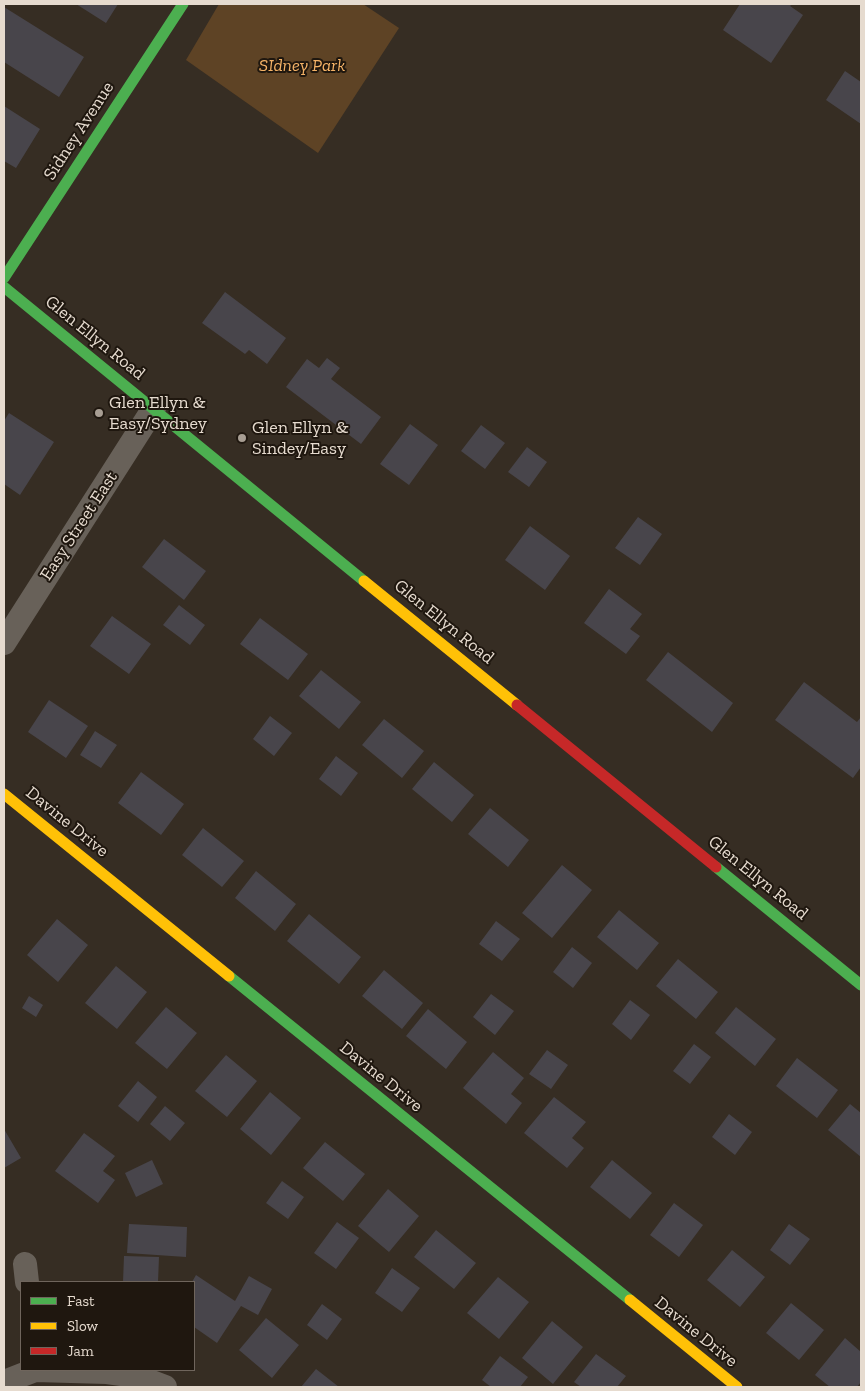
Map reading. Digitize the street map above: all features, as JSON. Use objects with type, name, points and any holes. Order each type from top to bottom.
[{"type":"street","name":"Sidney Avenue","points":[[4,278],[183,4]]},
{"type":"street","name":"Glen Ellyn Road","points":[[4,287],[861,985]]},
{"type":"street","name":"Easy Street East","points":[[4,643],[154,408]]},
{"type":"street","name":"Davine Drive","points":[[4,794],[737,1387]]},
{"type":"street","points":[[4,1382],[32,1371]]},
{"type":"street","points":[[71,1371],[107,1372],[136,1376],[165,1387]]},
{"type":"green space","name":"SIdney Park","points":[[219,4],[363,4],[399,28],[318,153],[186,60]]},
{"type":"building","points":[[76,4],[118,4],[106,23]]},
{"type":"building","points":[[740,4],[792,4],[790,6],[803,15],[771,63],[723,30]]},
{"type":"building","points":[[4,7],[84,57],[59,97],[4,62]]},
{"type":"building","points":[[845,71],[861,82],[861,124],[826,100]]},
{"type":"building","points":[[4,106],[40,129],[16,168],[4,161]]},
{"type":"building","points":[[225,292],[286,338],[267,364],[249,350],[245,354],[202,323]]},
{"type":"building","points":[[327,358],[340,368],[331,379],[381,417],[361,444],[286,387],[307,359],[319,368]]},
{"type":"building","points":[[9,413],[54,442],[20,495],[4,484],[4,421]]},
{"type":"building","points":[[410,424],[438,445],[409,485],[380,464]]},
{"type":"building","points":[[481,425],[505,443],[485,469],[461,451]]},
{"type":"building","points":[[527,447],[547,462],[529,487],[508,472]]},
{"type":"building","points":[[638,517],[662,534],[640,565],[615,548]]},
{"type":"building","points":[[530,526],[570,556],[545,590],[505,560]]},
{"type":"building","points":[[164,539],[206,571],[184,600],[142,567]]},
{"type":"building","points":[[609,589],[642,614],[630,629],[640,636],[626,654],[584,623]]},
{"type":"building","points":[[179,605],[205,625],[190,645],[163,625]]},
{"type":"building","points":[[112,616],[151,644],[129,674],[90,646]]},
{"type":"building","points":[[260,618],[308,654],[288,680],[240,644]]},
{"type":"building","points":[[668,652],[733,703],[712,732],[646,680]]},
{"type":"building","points":[[321,670],[361,702],[339,729],[299,696]]},
{"type":"building","points":[[804,682],[857,722],[861,717],[861,767],[853,778],[775,720]]},
{"type":"building","points":[[49,700],[88,726],[66,758],[28,732]]},
{"type":"building","points":[[270,716],[292,733],[274,756],[253,739]]},
{"type":"building","points":[[384,719],[424,751],[402,778],[362,745]]},
{"type":"building","points":[[95,731],[117,745],[101,768],[80,755]]},
{"type":"building","points":[[336,756],[358,773],[341,796],[319,779]]},
{"type":"building","points":[[434,762],[474,795],[452,822],[412,789]]},
{"type":"building","points":[[141,772],[184,804],[161,835],[118,803]]},
{"type":"building","points":[[490,808],[529,840],[508,867],[468,834]]},
{"type":"building","points":[[203,828],[244,861],[222,887],[182,855]]},
{"type":"building","points":[[562,865],[592,890],[552,938],[522,913]]},
{"type":"building","points":[[256,871],[296,904],[275,931],[235,898]]},
{"type":"building","points":[[619,910],[659,943],[637,970],[597,937]]},
{"type":"building","points":[[309,914],[361,957],[339,984],[287,941]]},
{"type":"building","points":[[57,919],[88,945],[58,982],[27,955]]},
{"type":"building","points":[[496,921],[520,939],[502,961],[479,944]]},
{"type":"building","points":[[572,947],[592,963],[573,988],[553,972]]},
{"type":"building","points":[[678,959],[718,992],[696,1019],[656,986]]},
{"type":"building","points":[[116,966],[147,992],[117,1029],[85,1003]]},
{"type":"building","points":[[384,970],[423,1003],[402,1029],[362,996]]},
{"type":"building","points":[[491,994],[514,1011],[495,1035],[473,1017]]},
{"type":"building","points":[[29,996],[43,1005],[36,1017],[22,1008]]},
{"type":"building","points":[[630,1000],[650,1015],[631,1040],[612,1024]]},
{"type":"building","points":[[166,1007],[197,1033],[167,1069],[135,1043]]},
{"type":"building","points":[[736,1007],[776,1039],[755,1066],[715,1033]]},
{"type":"building","points":[[428,1009],[467,1042],[446,1069],[406,1036]]},
{"type":"building","points":[[694,1044],[711,1057],[690,1084],[673,1071]]},
{"type":"building","points":[[547,1050],[568,1065],[551,1089],[529,1074]]},
{"type":"building","points":[[493,1052],[524,1078],[511,1094],[522,1103],[506,1124],[463,1088]]},
{"type":"building","points":[[226,1055],[257,1081],[227,1117],[195,1091]]},
{"type":"building","points":[[797,1058],[838,1090],[817,1118],[776,1086]]},
{"type":"building","points":[[138,1081],[157,1097],[138,1122],[118,1106]]},
{"type":"building","points":[[270,1092],[301,1118],[271,1155],[240,1129]]},
{"type":"building","points":[[554,1097],[586,1122],[572,1138],[584,1148],[567,1168],[524,1133]]},
{"type":"building","points":[[850,1104],[861,1113],[861,1157],[828,1130]]},
{"type":"building","points":[[165,1106],[185,1123],[170,1141],[150,1124]]},
{"type":"building","points":[[729,1114],[752,1132],[735,1155],[712,1137]]},
{"type":"building","points":[[4,1129],[21,1158],[4,1168]]},
{"type":"building","points":[[84,1133],[115,1156],[103,1171],[115,1180],[98,1203],[55,1171]]},
{"type":"building","points":[[325,1142],[365,1174],[343,1201],[303,1168]]},
{"type":"building","points":[[152,1160],[163,1184],[136,1197],[125,1173]]},
{"type":"building","points":[[612,1160],[652,1193],[630,1219],[590,1187]]},
{"type":"building","points":[[282,1181],[304,1197],[288,1219],[266,1203]]},
{"type":"building","points":[[388,1189],[419,1216],[389,1252],[358,1226]]},
{"type":"building","points":[[674,1203],[703,1225],[679,1257],[650,1235]]},
{"type":"building","points":[[337,1222],[359,1238],[336,1269],[314,1253]]},
{"type":"building","points":[[129,1224],[187,1227],[186,1257],[127,1253]]},
{"type":"building","points":[[789,1224],[810,1239],[790,1265],[770,1250]]},
{"type":"building","points":[[436,1230],[476,1263],[454,1289],[414,1257]]},
{"type":"building","points":[[732,1250],[765,1277],[740,1307],[707,1280]]},
{"type":"building","points":[[124,1256],[159,1257],[158,1281],[123,1281]]},
{"type":"building","points":[[392,1268],[420,1288],[402,1312],[375,1293]]},
{"type":"building","points":[[196,1275],[235,1301],[249,1276],[272,1289],[258,1315],[241,1306],[217,1343],[195,1328],[195,1281],[193,1281]]},
{"type":"building","points":[[498,1277],[529,1302],[499,1339],[467,1313]]},
{"type":"building","points":[[791,1303],[824,1330],[799,1360],[766,1333]]},
{"type":"building","points":[[322,1304],[342,1319],[327,1340],[307,1325]]},
{"type":"building","points":[[266,1318],[299,1345],[272,1378],[239,1350]]},
{"type":"building","points":[[552,1321],[583,1347],[553,1384],[522,1358]]},
{"type":"building","points":[[845,1338],[861,1352],[861,1382],[857,1387],[830,1387],[815,1375]]},
{"type":"building","points":[[596,1354],[626,1376],[617,1387],[581,1387],[574,1382]]},
{"type":"building","points":[[500,1356],[528,1377],[520,1387],[491,1387],[482,1380]]},
{"type":"building","points":[[316,1369],[339,1387],[301,1387]]},
{"type":"traffic: fast","points":[[4,278],[183,4]]},
{"type":"traffic: fast","points":[[4,287],[364,581]]},
{"type":"traffic: fast","points":[[716,867],[861,985]]},
{"type":"traffic: fast","points":[[229,976],[630,1300]]},
{"type":"traffic: slow","points":[[364,581],[517,705]]},
{"type":"traffic: slow","points":[[4,794],[229,976]]},
{"type":"traffic: slow","points":[[630,1300],[737,1387]]},
{"type":"traffic: jam","points":[[517,705],[716,867]]},
{"type":"place","name":"Glen Ellyn & Easy/Sydney","points":[[99,413]]},
{"type":"place","name":"Glen Ellyn & Sindey/Easy","points":[[242,438]]}]
